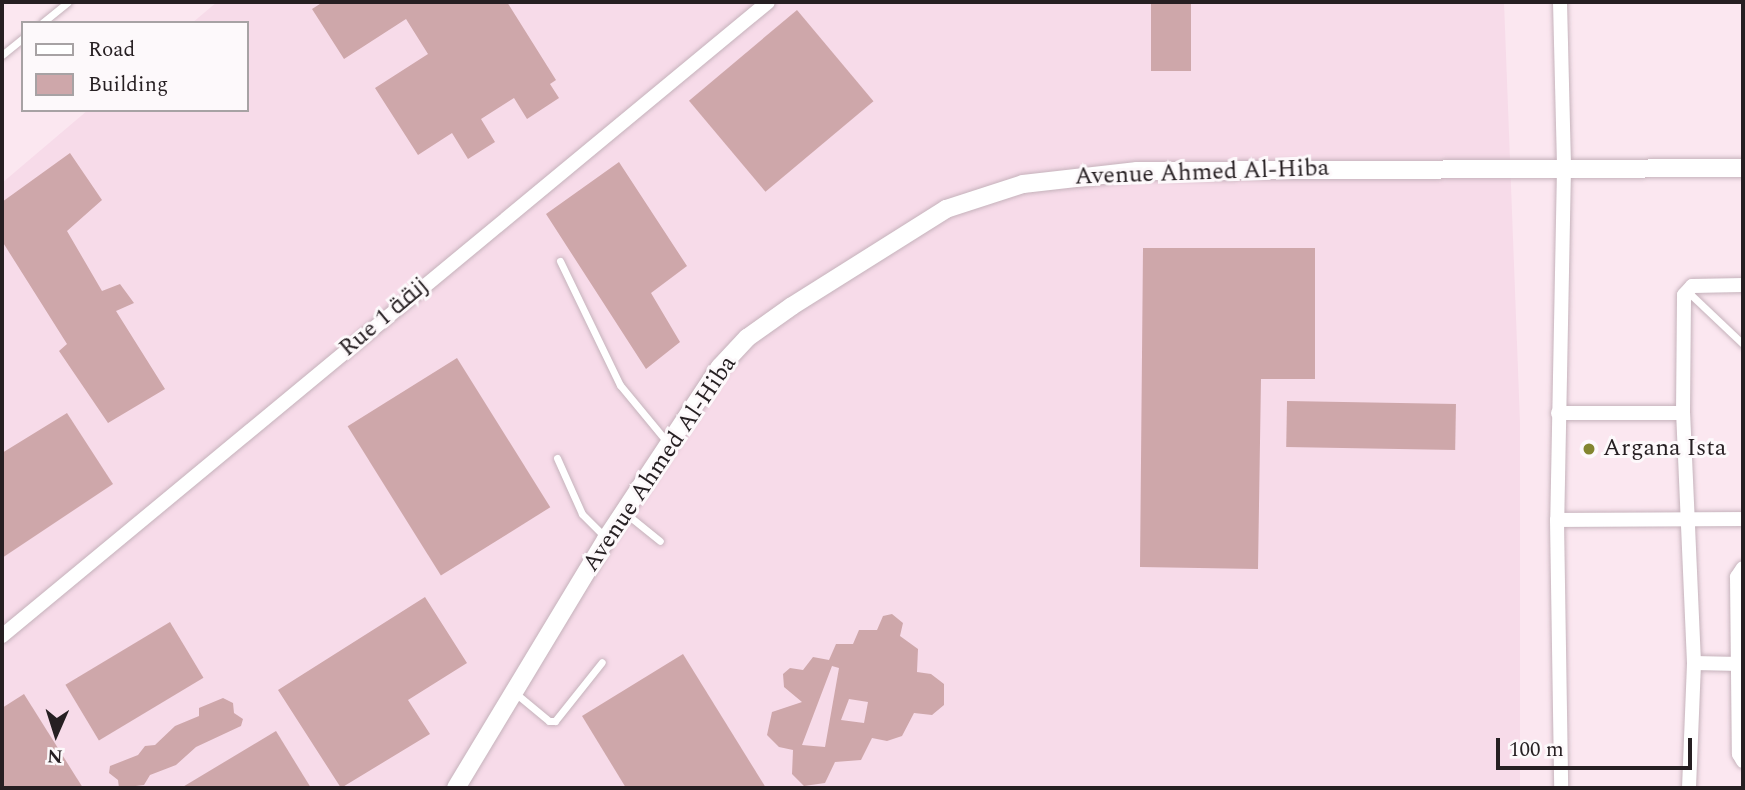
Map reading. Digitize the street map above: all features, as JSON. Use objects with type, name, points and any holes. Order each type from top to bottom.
[{"type":"street","name":"Rue 1 زنقة","points":[[2,635],[768,2]]},
{"type":"street","points":[[1560,2],[1564,168],[1557,520],[1561,788]]},
{"type":"street","name":"Avenue Ahmed Al-Hiba","points":[[456,788],[606,539],[720,367],[747,338],[907,231],[946,209],[989,192],[1137,171],[1743,168]]},
{"type":"street","points":[[1689,788],[1694,663],[1690,519],[1682,413],[1686,290],[1743,285]]},
{"type":"street","points":[[1558,413],[1682,413]]},
{"type":"street","points":[[1557,520],[1743,519]]},
{"type":"street","points":[[1743,568],[1738,573],[1742,715],[1739,754],[1743,761]]},
{"type":"street","points":[[1694,663],[1740,664]]},
{"type":"lane","points":[[44,21],[68,2]]},
{"type":"lane","points":[[2,55],[21,40]]},
{"type":"lane","points":[[560,261],[620,385],[668,443]]},
{"type":"lane","points":[[1686,290],[1743,344]]},
{"type":"lane","points":[[557,458],[582,514],[606,539]]},
{"type":"lane","points":[[624,511],[660,541]]},
{"type":"lane","points":[[514,692],[549,721],[555,721],[602,662]]},
{"type":"shaded area","points":[[217,2],[1504,2],[1520,422],[1520,788],[2,788],[2,183],[86,112],[248,112],[248,21],[194,21]]},
{"type":"building","points":[[323,2],[507,2],[556,80],[550,84],[559,98],[527,119],[514,98],[481,119],[495,142],[468,159],[452,133],[418,155],[375,88],[428,54],[406,19],[344,59],[312,9]]},
{"type":"building","points":[[1151,2],[1191,2],[1191,71],[1151,71]]},
{"type":"building","points":[[797,10],[873,101],[765,192],[689,101]]},
{"type":"building","points":[[70,153],[102,200],[67,231],[102,291],[120,284],[134,303],[116,311],[165,389],[108,423],[59,351],[67,344],[2,241],[2,202]]},
{"type":"building","points":[[619,162],[687,266],[651,293],[680,342],[646,369],[546,214]]},
{"type":"building","points":[[1143,248],[1315,248],[1315,379],[1261,379],[1258,569],[1140,567]]},
{"type":"building","points":[[457,358],[550,507],[441,576],[348,426]]},
{"type":"building","points":[[1287,401],[1456,404],[1455,450],[1286,447]]},
{"type":"building","points":[[67,413],[113,484],[2,558],[2,453]]},
{"type":"building","points":[[425,597],[467,663],[408,700],[430,734],[341,788],[278,690]]},
{"type":"building","points":[[892,614],[903,623],[900,636],[918,649],[917,672],[931,674],[944,684],[944,705],[932,715],[914,713],[902,736],[887,741],[872,738],[861,760],[835,762],[825,783],[804,786],[792,774],[793,750],[779,747],[767,735],[772,712],[802,702],[784,687],[783,674],[790,668],[803,670],[813,657],[829,660],[836,644],[853,644],[859,630],[877,630],[883,616]],"holes":[[[832,666],[839,668],[825,747],[802,745]],[[849,699],[868,702],[864,723],[841,720]]]},
{"type":"building","points":[[170,622],[203,678],[99,741],[65,685]]},
{"type":"building","points":[[683,654],[766,788],[626,788],[582,716]]},
{"type":"building","points":[[24,694],[83,788],[2,788],[2,708]]},
{"type":"building","points":[[223,698],[233,703],[234,713],[243,719],[241,726],[196,747],[176,765],[150,775],[144,785],[119,788],[118,780],[109,773],[110,766],[138,755],[145,746],[155,745],[175,726],[199,716],[199,708]]},
{"type":"building","points":[[276,731],[311,788],[181,788]]},
{"type":"place","name":"Argana Ista","points":[[1589,449]]}]
